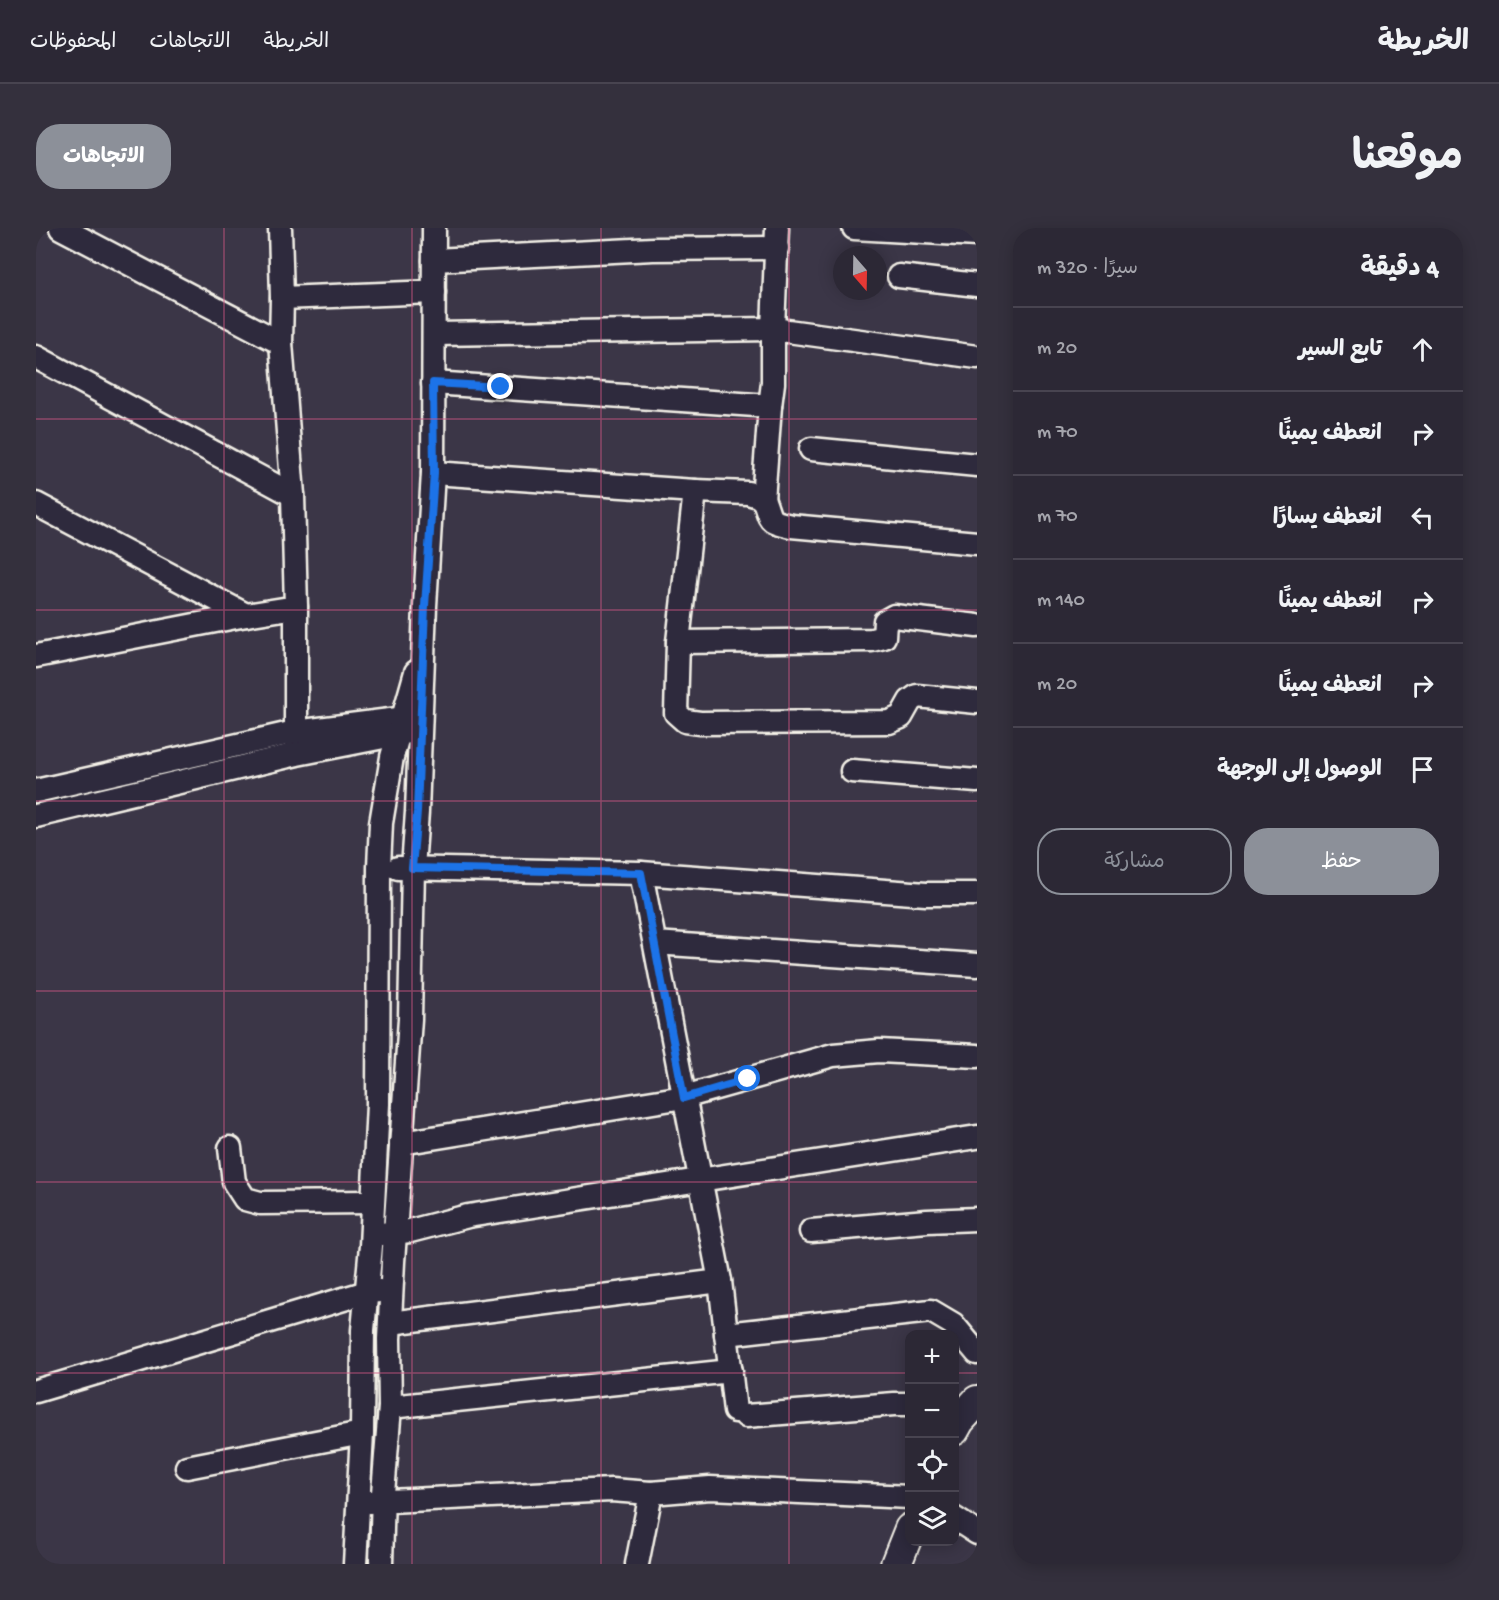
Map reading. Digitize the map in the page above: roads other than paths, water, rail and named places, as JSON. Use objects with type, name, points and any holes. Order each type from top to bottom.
[{"type":"main road","points":[[896,1564],[905,1540]]},
{"type":"street","points":[[61,228],[281,343]]},
{"type":"street","points":[[280,228],[281,343],[293,495],[297,754]]},
{"type":"street","points":[[381,1564],[390,1407],[390,1323],[411,1019],[411,725],[423,650],[434,473],[434,228]]},
{"type":"street","points":[[854,228],[977,235]]},
{"type":"street","points":[[434,260],[652,249],[777,238],[772,383],[763,500],[771,520],[791,526],[977,543]]},
{"type":"street","points":[[899,276],[977,285]]},
{"type":"street","points":[[282,298],[434,292]]},
{"type":"street","points":[[435,334],[773,329],[977,357]]},
{"type":"street","points":[[36,357],[293,495]]},
{"type":"street","points":[[433,383],[770,406]]},
{"type":"street","points":[[811,449],[977,465]]},
{"type":"street","points":[[434,473],[748,493],[763,500]]},
{"type":"street","points":[[695,491],[678,642],[675,711],[678,717],[689,722],[889,722],[902,717],[910,701],[917,696],[977,702]]},
{"type":"street","points":[[36,504],[246,615]]},
{"type":"street","points":[[39,653],[296,607]]},
{"type":"street","points":[[678,642],[872,640],[884,637],[885,621],[894,616],[977,627]]},
{"type":"street","points":[[36,791],[295,732],[411,725]]},
{"type":"street","points":[[36,816],[411,725]]},
{"type":"street","points":[[355,1564],[362,1432],[363,1330],[378,1104],[379,867],[385,790],[411,725]]},
{"type":"street","points":[[852,771],[977,781]]},
{"type":"street","points":[[379,867],[641,873],[926,894],[977,894]]},
{"type":"street","points":[[641,873],[720,1281],[731,1371],[740,1414],[905,1404]]},
{"type":"street","points":[[655,943],[977,965]]},
{"type":"street","points":[[401,1143],[684,1098],[833,1055],[879,1052],[977,1056]]},
{"type":"street","points":[[371,1235],[396,1233],[468,1216],[977,1137]]},
{"type":"street","points":[[230,1148],[234,1182],[245,1199],[260,1203],[372,1202]]},
{"type":"street","points":[[811,1232],[927,1221],[977,1219]]},
{"type":"street","points":[[390,1323],[720,1281]]},
{"type":"street","points":[[36,1391],[367,1292],[392,1289]]},
{"type":"street","points":[[726,1334],[931,1311],[953,1324],[977,1353]]},
{"type":"street","points":[[390,1407],[731,1371]]},
{"type":"street","points":[[187,1467],[362,1432]]},
{"type":"street","points":[[359,1502],[611,1490],[651,1493],[710,1488],[905,1497]]},
{"type":"street","points":[[637,1564],[651,1493]]},
{"type":"street","points":[[959,1521],[977,1533]]}]
